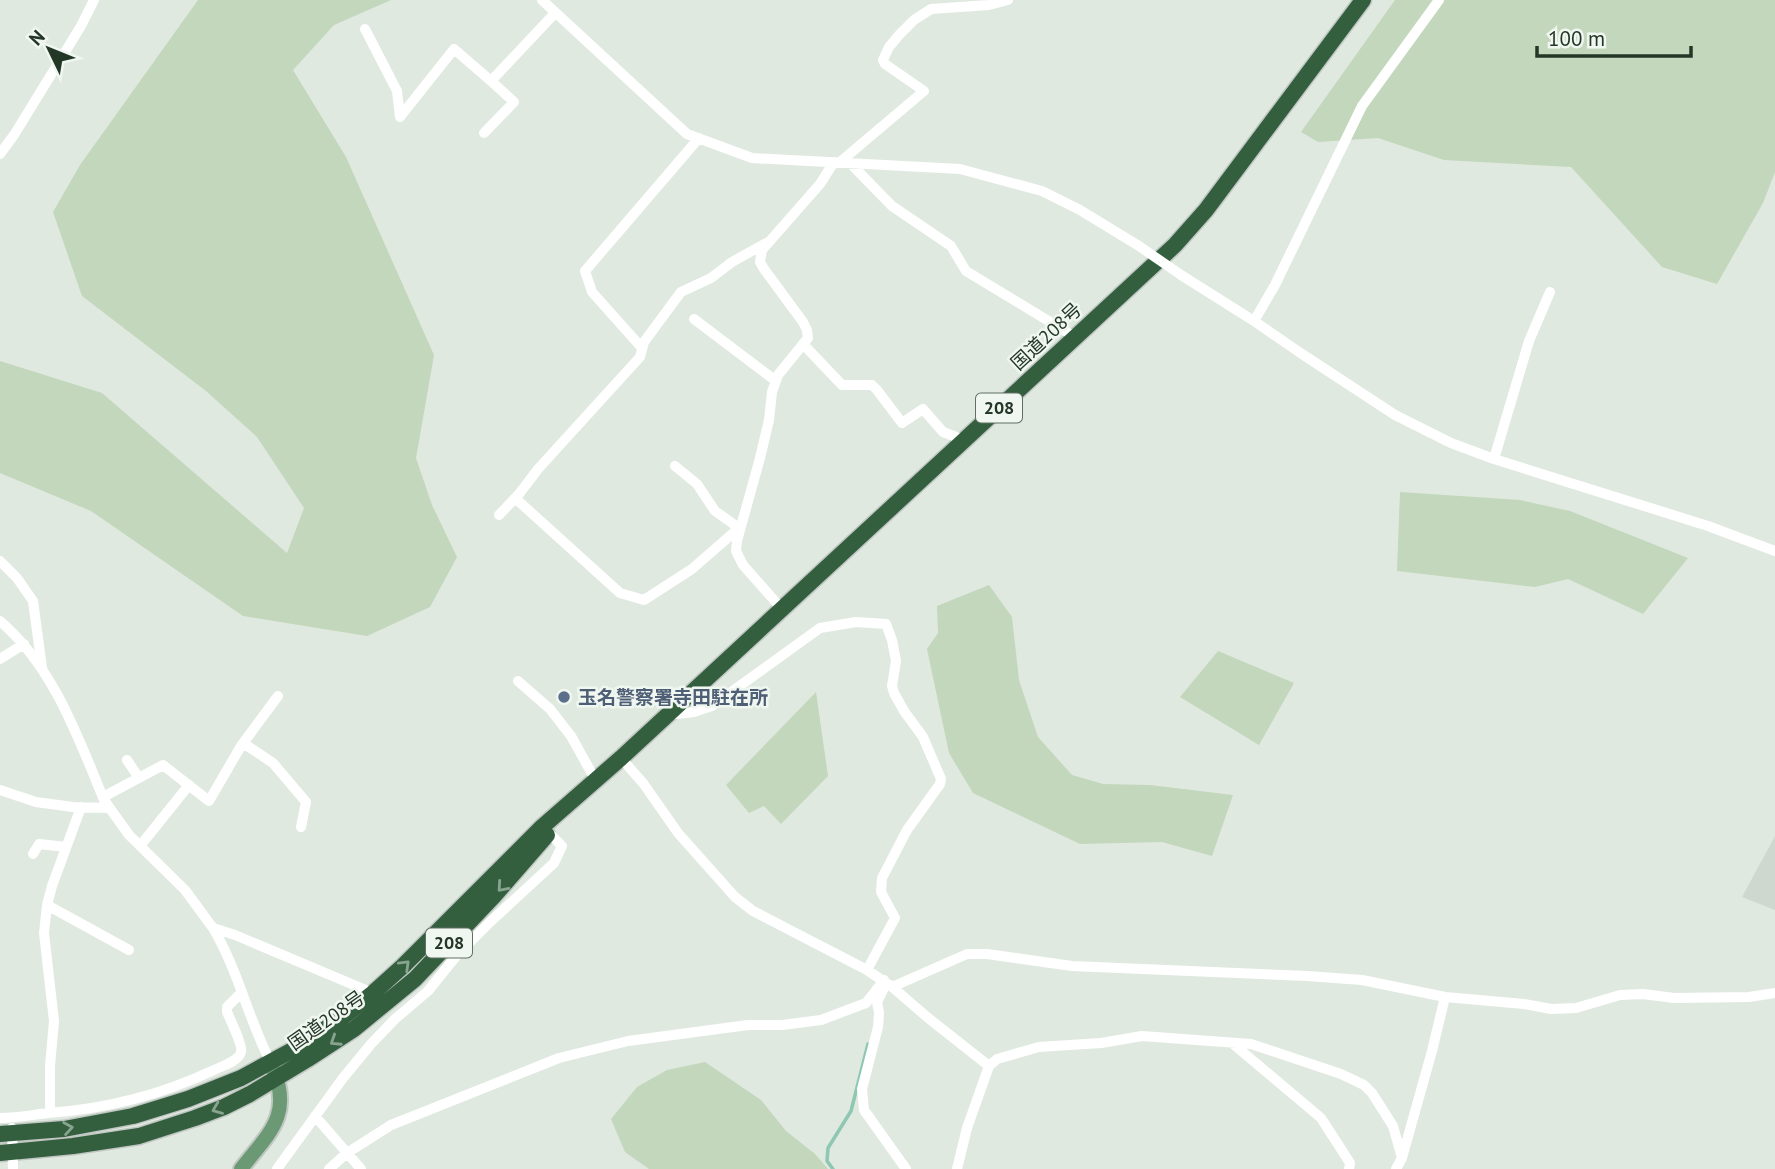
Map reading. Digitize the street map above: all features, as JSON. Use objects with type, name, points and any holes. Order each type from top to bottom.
[{"type":"highway","name":"国道208号","points":[[6,1126],[64,1129],[133,1116],[217,1088],[300,1046],[373,993],[542,827],[596,781],[1175,245],[1206,210],[1363,0]]},
{"type":"highway","name":"国道208号","points":[[6,1152],[74,1146],[139,1136],[224,1107],[277,1078],[354,1029],[415,979],[494,897],[596,781]]},
{"type":"main road","points":[[241,1169],[278,1120],[281,1098],[270,1061]]},
{"type":"street","points":[[0,154],[28,114],[94,0]]},
{"type":"street","points":[[542,0],[687,134],[752,158],[960,169],[1042,191],[1080,210],[1139,246],[1395,415],[1451,443],[1708,526],[1775,551]]},
{"type":"street","points":[[781,608],[736,551],[739,528],[769,420],[772,392],[778,375],[808,338],[803,322],[760,262],[762,250],[841,162],[924,92],[883,60],[888,47],[907,27],[931,9],[989,5],[1008,0]]},
{"type":"street","points":[[1254,321],[1362,106],[1439,0]]},
{"type":"street","points":[[491,81],[555,13]]},
{"type":"street","points":[[365,29],[397,91],[400,117],[454,49],[491,81],[514,102],[484,134]]},
{"type":"street","points":[[642,348],[592,292],[585,271],[699,138]]},
{"type":"street","points":[[841,162],[892,206],[951,246],[966,271],[1075,337]]},
{"type":"street","points":[[499,516],[640,357],[644,342],[681,292],[711,278],[732,262],[769,242]]},
{"type":"street","points":[[1494,459],[1529,341],[1550,292]]},
{"type":"street","points":[[694,319],[776,382]]},
{"type":"street","points":[[803,344],[842,385],[872,385],[902,423],[923,410],[943,432],[964,440]]},
{"type":"street","points":[[675,466],[696,484],[715,512],[739,528]]},
{"type":"street","points":[[515,498],[620,593],[644,600],[692,569],[739,528]]},
{"type":"street","points":[[0,561],[17,578],[33,601],[42,669]]},
{"type":"street","points":[[0,621],[23,644],[42,669],[70,721],[109,808],[140,846],[185,890],[225,948],[254,1027],[270,1061]]},
{"type":"street","points":[[667,715],[694,712],[712,706],[820,628],[856,622],[886,624],[896,661],[892,686],[894,693],[923,737],[941,779],[907,830],[882,878],[881,892],[895,918],[867,970]]},
{"type":"street","points":[[0,659],[23,644]]},
{"type":"street","points":[[518,681],[550,709],[571,736],[596,781]]},
{"type":"street","points":[[103,797],[163,765],[209,801],[243,743],[278,696]]},
{"type":"street","points":[[243,743],[273,763],[306,802],[301,827]]},
{"type":"street","points":[[621,758],[643,783],[678,833],[735,897],[753,911],[867,970],[892,987],[967,954],[987,954],[1072,966],[1362,980],[1445,997],[1560,1004],[1576,1008],[1619,995],[1712,998],[1775,993]]},
{"type":"street","points":[[127,760],[139,778]]},
{"type":"street","points":[[140,846],[189,785]]},
{"type":"street","points":[[0,790],[36,802],[109,808]]},
{"type":"street","points":[[50,1113],[54,1021],[44,933],[47,905],[81,807]]},
{"type":"street","points":[[277,1169],[371,1044],[428,991],[457,955],[489,923],[554,863],[562,846],[549,833]]},
{"type":"street","points":[[33,854],[39,844],[66,847]]},
{"type":"street","points":[[47,905],[129,950]]},
{"type":"street","points":[[212,928],[235,935],[373,993]]},
{"type":"street","points":[[415,979],[428,991]]},
{"type":"street","points":[[887,983],[989,1066]]},
{"type":"street","points":[[329,1169],[391,1125],[559,1058],[628,1041],[748,1025],[782,1025],[821,1020],[866,1003],[887,983]]},
{"type":"street","points":[[887,983],[877,1002],[878,1027],[862,1098],[864,1110],[906,1169]]},
{"type":"street","points":[[0,1169],[13,1169],[6,1152],[6,1126],[50,1113],[82,1110],[163,1090],[195,1079],[234,1060],[240,1055],[241,1048],[227,1007],[242,992]]},
{"type":"street","points":[[1396,1169],[1402,1158],[1445,997]]},
{"type":"street","points":[[957,1169],[967,1128],[989,1066],[998,1059],[1039,1047],[1101,1043],[1142,1035],[1251,1044],[1341,1074],[1364,1085],[1372,1093],[1393,1126],[1402,1158]]},
{"type":"street","points":[[1232,1043],[1321,1118],[1350,1163],[1349,1169]]},
{"type":"street","points":[[315,1116],[361,1169]]},
{"type":"shaded area","points":[[1775,836],[1775,910],[1742,897]]},
{"type":"green space","points":[[198,0],[391,0],[334,25],[293,70],[346,157],[434,355],[416,458],[432,505],[457,557],[430,607],[367,636],[243,616],[91,511],[0,473],[0,361],[102,393],[287,553],[304,508],[257,437],[206,391],[82,296],[53,212],[80,165]]},
{"type":"green space","points":[[1395,0],[1775,0],[1775,172],[1763,203],[1717,284],[1662,267],[1571,167],[1444,160],[1378,138],[1318,142],[1301,132]]},
{"type":"green space","points":[[1400,492],[1520,500],[1570,511],[1688,558],[1643,614],[1568,579],[1535,587],[1397,571]]},
{"type":"green space","points":[[989,585],[1012,617],[1019,680],[1038,737],[1072,775],[1103,784],[1150,785],[1233,795],[1212,856],[1162,842],[1080,844],[973,793],[949,753],[927,649],[938,633],[937,606]]},
{"type":"green space","points":[[1218,651],[1294,683],[1259,745],[1180,697]]},
{"type":"green space","points":[[816,692],[828,776],[781,824],[764,806],[749,813],[726,785]]},
{"type":"green space","points":[[705,1062],[761,1100],[786,1131],[815,1154],[828,1169],[649,1169],[625,1152],[611,1119],[637,1087],[667,1070]]},
{"type":"waterway","points":[[833,1169],[827,1161],[828,1148],[851,1111],[868,1044]]},
{"type":"place","name":"玉名警察署寺田駐在所","points":[[564,697]]}]
